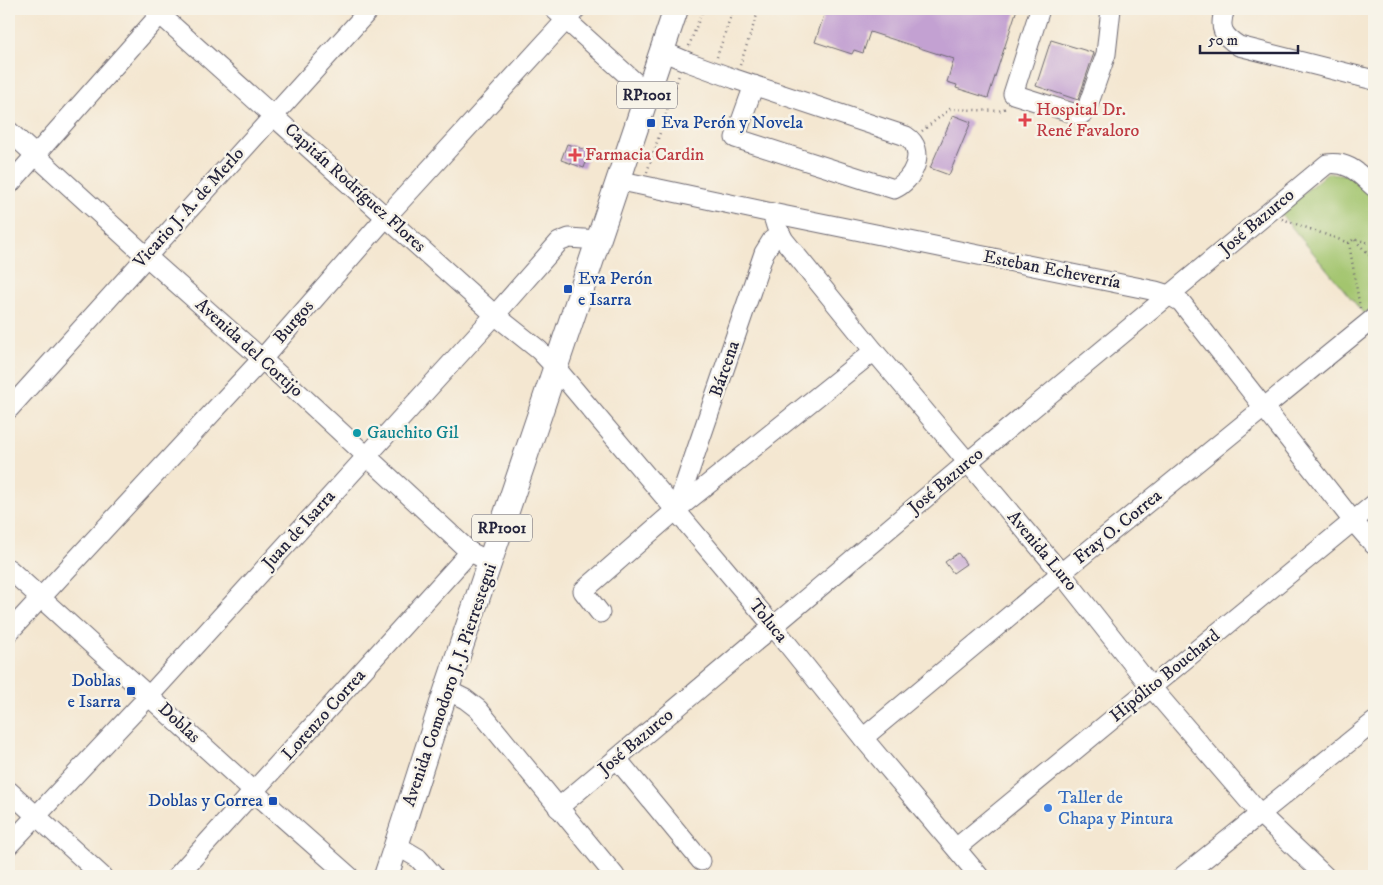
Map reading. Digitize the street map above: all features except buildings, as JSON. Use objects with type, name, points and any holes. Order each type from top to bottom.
[{"type":"main road","name":"RP1001","points":[[617,180],[676,9]]},
{"type":"main road","name":"Avenida Comodoro J. J. Pierrestegui","points":[[386,876],[447,690],[481,557],[556,368],[617,180]]},
{"type":"street","name":"Vicario J. A. de Merlo","points":[[9,409],[370,9]]},
{"type":"street","points":[[1040,9],[1013,94],[1076,114],[1082,114],[1086,111],[1106,54],[1111,9]]},
{"type":"street","points":[[1225,9],[1222,25],[1224,33],[1229,40],[1239,46],[1374,80]]},
{"type":"street","name":"Capitán Rodríguez Flores","points":[[160,10],[386,217],[495,315],[539,350],[556,368]]},
{"type":"street","points":[[9,185],[160,10]]},
{"type":"street","points":[[565,12],[647,93]]},
{"type":"street","name":"Burgos","points":[[9,632],[262,358],[565,12]]},
{"type":"street","points":[[662,51],[712,71],[735,78],[906,136],[915,145],[917,151],[909,178],[903,186],[894,189],[735,138],[754,85]]},
{"type":"street","name":"Avenida del Cortijo","points":[[9,131],[146,256],[262,358],[366,456],[481,557]]},
{"type":"street","name":"José Bazurco","points":[[558,808],[968,462],[1327,164],[1338,162],[1349,167],[1374,187]]},
{"type":"street","name":"Esteban Echeverría","points":[[617,180],[772,214],[1147,289],[1169,296],[1181,302],[1353,521],[1374,545]]},
{"type":"street","name":"Avenida Luro","points":[[772,214],[784,240],[874,351],[1061,573],[1151,687],[1260,814],[1326,876]]},
{"type":"street","name":"Bárcena","points":[[676,510],[764,253],[772,240],[781,234]]},
{"type":"street","name":"Juan de Isarra","points":[[9,845],[149,696],[559,242],[569,238],[598,240]]},
{"type":"street","name":"Fray O. Correa","points":[[863,738],[1061,573],[1369,322]]},
{"type":"street","points":[[600,613],[583,590],[676,510],[874,351]]},
{"type":"street","name":"Toluca","points":[[556,368],[773,626],[863,738],[979,876]]},
{"type":"street","name":"Hipólito Bouchard","points":[[956,848],[1374,504]]},
{"type":"street","name":"Lorenzo Correa","points":[[177,876],[254,792],[481,557]]},
{"type":"street","name":"Doblas","points":[[9,569],[349,876]]},
{"type":"street","points":[[447,690],[465,699],[478,709],[615,876]]},
{"type":"street","points":[[1183,876],[1374,722]]},
{"type":"street","points":[[617,759],[701,861]]},
{"type":"street","points":[[9,791],[102,876]]},
{"type":"street","points":[[396,845],[418,858],[434,876]]},
{"type":"path","points":[[643,185],[703,9]]},
{"type":"path","points":[[712,71],[733,9]]},
{"type":"path","points":[[735,78],[760,9]]},
{"type":"path","points":[[911,140],[950,109],[1000,111],[1006,107],[1013,94]]},
{"type":"path","points":[[1267,214],[1349,243]]},
{"type":"path","points":[[1349,243],[1354,239]]},
{"type":"path","points":[[1354,239],[1374,244]]},
{"type":"path","points":[[1354,239],[1374,260]]},
{"type":"path","points":[[1349,243],[1369,322]]},
{"type":"green space","points":[[1327,173],[1350,175],[1374,198],[1374,306],[1364,314],[1280,213]]},
{"type":"place","name":"Hospital Dr. René Favaloro","points":[[1025,120]]},
{"type":"place","name":"Eva Perón y Novela","points":[[651,123]]},
{"type":"place","name":"Farmacia Cardin","points":[[575,155]]},
{"type":"place","name":"Eva Perón e Isarra","points":[[568,289]]},
{"type":"place","name":"Gauchito Gil","points":[[357,433]]},
{"type":"place","name":"Doblas e Isarra","points":[[131,691]]},
{"type":"place","name":"Doblas y Correa","points":[[273,801]]},
{"type":"place","name":"Taller de Chapa y Pintura","points":[[1048,808]]}]
